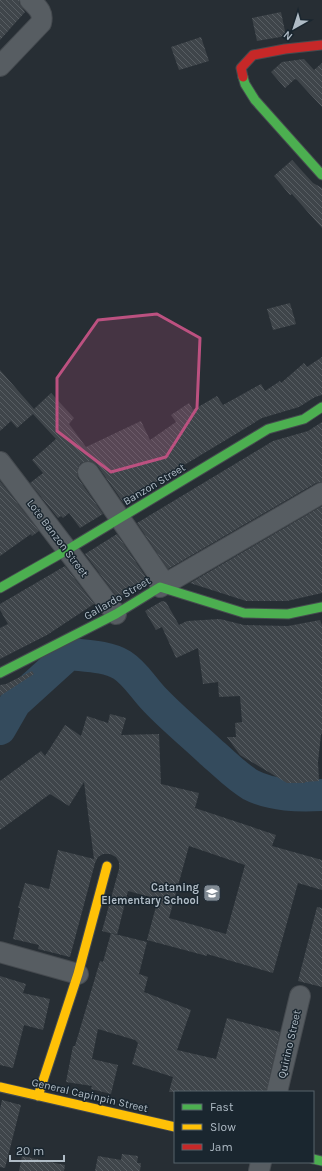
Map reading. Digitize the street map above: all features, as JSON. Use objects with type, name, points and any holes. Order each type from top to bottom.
[{"type":"street","points":[[0,66],[42,23],[43,18],[41,11],[30,0]]},
{"type":"street","points":[[322,45],[285,49],[253,55],[241,68],[245,84],[255,100],[322,175]]},
{"type":"street","name":"Banzon Street","points":[[0,588],[67,550],[268,429],[304,419],[322,407]]},
{"type":"street","name":"Lote Banzon Street","points":[[0,462],[116,614]]},
{"type":"street","points":[[88,472],[120,518],[163,585],[322,493]]},
{"type":"street","name":"Gallardo Street","points":[[0,673],[116,614],[163,585],[244,613],[288,614],[322,606]]},
{"type":"street","points":[[38,1096],[78,974],[107,866]]},
{"type":"street","points":[[0,952],[78,974]]},
{"type":"street","name":"Quirino Street","points":[[277,1091],[300,996]]},
{"type":"street","name":"General Capinpin Street","points":[[0,1087],[174,1127]]},
{"type":"highlighted area","points":[[157,314],[200,338],[197,408],[166,457],[111,472],[57,431],[57,378],[98,320]]},
{"type":"building","points":[[0,0],[19,0],[19,3],[25,12],[0,40]]},
{"type":"building","points":[[281,12],[286,36],[257,41],[252,18]]},
{"type":"building","points":[[201,37],[209,61],[179,70],[171,47]]},
{"type":"building","points":[[304,59],[314,70],[322,63],[322,107],[297,80],[295,79],[285,88],[271,72],[282,62]]},
{"type":"building","points":[[292,160],[313,183],[322,188],[322,228],[274,176]]},
{"type":"building","points":[[290,303],[296,324],[273,330],[267,309]]},
{"type":"building","points":[[322,357],[322,395],[315,397],[299,407],[262,418],[123,502],[97,465],[93,462],[87,461],[81,463],[78,467],[78,478],[103,514],[80,528],[69,513],[63,518],[61,516],[58,518],[30,483],[43,473],[32,460],[56,439],[33,414],[17,428],[11,421],[0,431],[0,370],[34,409],[51,393],[74,418],[69,424],[86,447],[141,421],[150,440],[176,422],[171,415],[189,403],[193,410],[217,396],[223,405],[261,384],[265,391],[280,381],[281,383],[304,363],[307,367]]},
{"type":"building","points":[[322,422],[322,482],[316,483],[168,569],[137,523],[273,441],[308,431]]},
{"type":"building","points":[[0,481],[39,531],[32,536],[31,534],[0,556]]},
{"type":"building","points":[[322,506],[322,593],[287,601],[246,601],[190,583]]},
{"type":"building","points":[[117,534],[148,580],[118,598],[85,554]]},
{"type":"building","points":[[65,566],[94,604],[47,635],[0,659],[0,628],[8,624],[0,610],[0,604]]},
{"type":"building","points":[[162,601],[166,602],[179,625],[187,621],[220,619],[244,625],[288,626],[320,620],[322,625],[322,734],[318,762],[319,781],[287,783],[240,755],[227,737],[236,737],[235,723],[242,722],[240,696],[219,697],[218,682],[203,684],[198,648],[176,658],[162,627],[156,630],[145,611]]},
{"type":"building","points":[[32,671],[34,674],[0,696],[0,685],[6,684]]},
{"type":"building","points":[[110,714],[126,718],[121,735],[159,734],[161,784],[199,793],[195,808],[276,835],[272,846],[322,860],[322,890],[298,883],[273,973],[207,954],[207,956],[147,940],[158,899],[128,891],[117,935],[102,931],[119,869],[119,862],[116,857],[110,854],[103,854],[98,857],[95,863],[70,957],[38,949],[39,945],[13,939],[20,908],[18,908],[25,883],[49,889],[58,850],[94,859],[84,782],[69,806],[50,794],[0,830],[0,781],[41,751],[45,756],[65,725],[81,736],[87,716],[108,723]],"holes":[[[189,846],[245,865],[226,934],[169,918]]]},
{"type":"building","points":[[317,907],[322,908],[322,987],[298,981]]},
{"type":"building","points":[[111,933],[147,942],[139,974],[148,977],[144,992],[191,1010],[177,1050],[216,1059],[227,1018],[280,1032],[266,1091],[169,1092],[173,1077],[132,1064],[138,1043],[135,1040],[98,1029],[92,1059],[118,1065],[111,1094],[91,1089],[92,1086],[66,1082],[73,1046],[75,1046],[100,961],[103,962]]},
{"type":"building","points":[[0,976],[26,984],[23,993],[50,999],[43,1030],[24,1025],[13,1068],[0,1065]]},
{"type":"building","points":[[2,1100],[21,1105],[5,1168],[0,1167],[0,1109]]},
{"type":"building","points":[[122,1154],[138,1156],[137,1163],[141,1163],[140,1171],[95,1171],[98,1156],[121,1160]]},
{"type":"building","points":[[22,1156],[65,1165],[64,1171],[19,1171]]},
{"type":"waterway","points":[[0,729],[15,703],[69,654],[103,658],[116,662],[127,669],[169,714],[246,782],[259,789],[277,793],[322,795]]},
{"type":"traffic: fast","points":[[243,77],[245,84],[255,100],[322,175]]},
{"type":"traffic: fast","points":[[0,588],[67,550],[268,429],[304,419],[322,407]]},
{"type":"traffic: fast","points":[[0,673],[116,614],[160,587],[244,613],[288,614],[322,607]]},
{"type":"traffic: fast","points":[[314,1159],[322,1161]]},
{"type":"traffic: slow","points":[[38,1096],[78,974],[107,866]]},
{"type":"traffic: slow","points":[[0,1087],[174,1127]]},
{"type":"traffic: jam","points":[[243,77],[241,68],[253,55],[285,49],[322,45]]},
{"type":"place","name":"Cataning Elementary School","points":[[212,893]]}]
